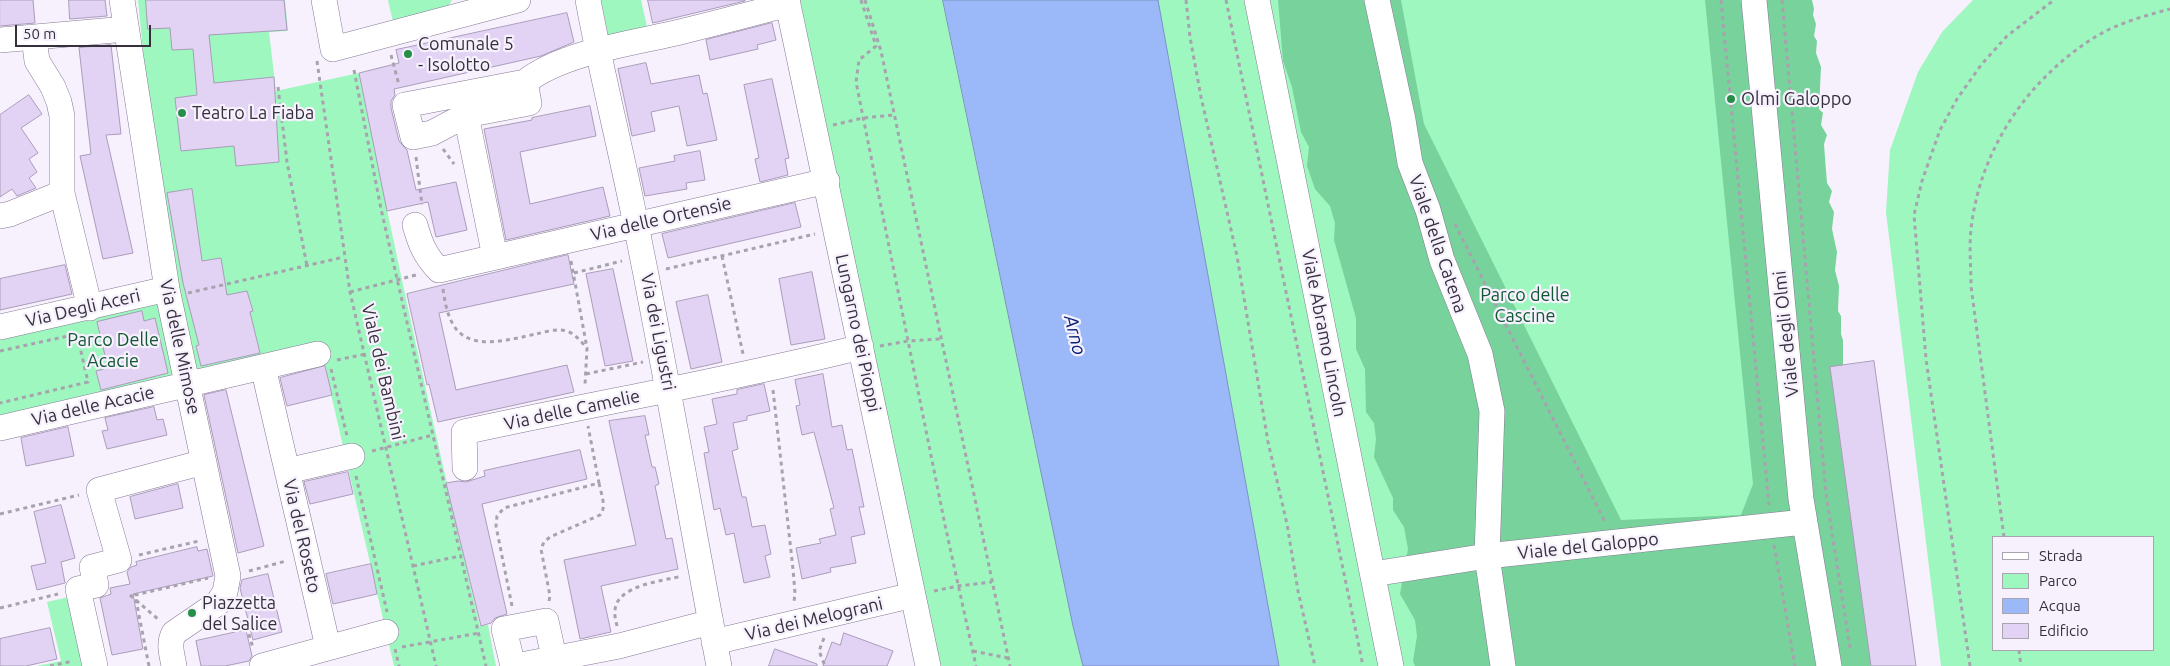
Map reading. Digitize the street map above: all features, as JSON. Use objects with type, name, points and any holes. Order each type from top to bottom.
[{"type":"street","name":"Via delle Mimose","points":[[122,0],[168,293],[221,535],[228,576],[225,592],[218,603]]},
{"type":"street","points":[[324,0],[333,50],[518,0]]},
{"type":"street","name":"Via dei Ligustri","points":[[588,0],[597,50],[636,224],[638,266],[670,391],[719,666]]},
{"type":"street","name":"Viale Abramo Lincoln","points":[[1257,0],[1391,666]]},
{"type":"street","name":"Viale della Catena","points":[[1377,0],[1403,120],[1410,163],[1428,210],[1442,260],[1480,354],[1492,411],[1487,556],[1504,666]]},
{"type":"street","name":"Viale degli Olmi","points":[[1754,0],[1804,522],[1840,661]]},
{"type":"street","points":[[525,82],[529,103],[466,115],[432,133],[413,137],[405,105],[525,82],[537,73],[597,50],[680,32],[787,2]]},
{"type":"street","name":"Lungarno dei Pioppi","points":[[787,2],[816,128],[836,229],[868,347],[928,666]]},
{"type":"street","points":[[0,40],[126,29]]},
{"type":"street","points":[[34,37],[37,61],[53,87],[62,116],[62,193],[90,308]]},
{"type":"street","points":[[466,115],[495,257]]},
{"type":"street","name":"Via delle Ortensie","points":[[439,270],[827,181]]},
{"type":"street","points":[[0,216],[10,214],[62,193]]},
{"type":"street","points":[[415,224],[422,248],[429,260],[439,270]]},
{"type":"street","name":"Via Degli Aceri","points":[[0,327],[168,293]]},
{"type":"street","name":"Via delle Camelie","points":[[465,468],[464,432],[584,406],[670,391],[868,347]]},
{"type":"street","points":[[187,385],[318,354]]},
{"type":"street","name":"Via del Roseto","points":[[263,366],[328,647]]},
{"type":"street","name":"Via delle Acacie","points":[[0,428],[187,385]]},
{"type":"street","points":[[287,471],[352,456]]},
{"type":"street","points":[[96,666],[78,589],[96,584],[92,567],[119,560],[99,490],[204,462]]},
{"type":"street","name":"Viale del Galoppo","points":[[1373,574],[1487,556],[1804,522]]},
{"type":"street","name":"Via dei Melograni","points":[[514,666],[619,646],[713,632],[790,625],[914,595]]},
{"type":"street","points":[[174,666],[170,639],[174,632],[218,603]]},
{"type":"street","points":[[514,666],[510,628],[546,621],[554,658]]},
{"type":"street","points":[[258,658],[328,647],[391,634]]},
{"type":"path","points":[[861,0],[876,46],[860,60],[856,82],[958,586],[976,666]]},
{"type":"path","points":[[865,0],[881,52],[1010,666]]},
{"type":"path","points":[[1186,0],[1201,97],[1237,256],[1268,442],[1287,524],[1298,591],[1315,666]]},
{"type":"path","points":[[1226,0],[1363,666]]},
{"type":"path","points":[[1721,0],[1771,526],[1794,666]]},
{"type":"path","points":[[1782,0],[1840,661]]},
{"type":"path","points":[[1970,666],[1926,359],[1914,215],[1922,181],[1940,130],[1957,99],[1981,65],[2007,36],[2054,0]]},
{"type":"path","points":[[2004,536],[1972,286],[1970,250],[1972,228],[1984,174],[2007,124],[2025,98],[2052,70],[2097,37],[2135,19],[2170,9]]},
{"type":"path","points":[[385,36],[405,105]]},
{"type":"path","points":[[354,70],[381,210],[486,666]]},
{"type":"path","name":"Viale dei Bambini","points":[[318,81],[350,292],[366,354],[436,666]]},
{"type":"path","points":[[278,87],[287,162],[307,266]]},
{"type":"path","points":[[816,128],[863,118],[894,115]]},
{"type":"path","points":[[413,137],[423,204],[415,224]]},
{"type":"path","points":[[1452,217],[1615,543]]},
{"type":"path","points":[[574,273],[722,256],[836,229]]},
{"type":"path","points":[[546,621],[550,596],[541,549],[544,542],[550,537],[600,516],[604,505],[598,484],[584,406],[587,348],[567,240]]},
{"type":"path","points":[[722,256],[758,370],[795,593],[790,625]]},
{"type":"path","points":[[168,293],[344,257]]},
{"type":"path","points":[[350,292],[439,270],[448,314],[454,327],[464,336],[475,340],[493,341],[553,331],[566,331],[577,337],[587,348]]},
{"type":"path","points":[[0,351],[77,334],[88,382],[0,402]]},
{"type":"path","points":[[868,347],[908,341],[941,339]]},
{"type":"path","points":[[366,354],[329,362],[399,666]]},
{"type":"path","points":[[586,374],[648,361]]},
{"type":"path","points":[[352,456],[433,436]]},
{"type":"path","points":[[391,634],[430,642],[510,628],[496,526],[497,516],[504,508],[598,484]]},
{"type":"path","points":[[0,514],[99,490]]},
{"type":"path","points":[[119,560],[221,535]]},
{"type":"path","points":[[228,576],[306,556]]},
{"type":"path","points":[[413,566],[460,556]]},
{"type":"path","points":[[619,646],[615,610],[621,596],[637,587],[686,574],[694,566],[699,556]]},
{"type":"path","points":[[914,595],[958,586],[992,582]]},
{"type":"path","points":[[0,608],[78,589]]},
{"type":"path","points":[[130,595],[174,632]]},
{"type":"path","points":[[218,603],[247,628],[258,658]]},
{"type":"path","points":[[825,666],[819,651],[832,615]]},
{"type":"path","points":[[2019,651],[2021,666]]},
{"type":"path","points":[[973,652],[1008,658]]},
{"type":"green space","points":[[138,0],[285,0],[288,31],[269,32],[276,91],[359,73],[402,281],[464,557],[480,626],[488,625],[496,666],[394,666],[320,347],[188,379],[147,90]]},
{"type":"green space","points":[[388,0],[452,0],[443,15],[394,26]]},
{"type":"green space","points":[[601,0],[641,0],[648,31],[609,40]]},
{"type":"green space","points":[[800,0],[943,0],[1073,626],[1083,666],[938,666]]},
{"type":"green space","name":"Parco delle Cascine","points":[[1158,0],[1804,0],[1848,486],[1876,666],[1279,666]]},
{"type":"green space","points":[[1278,0],[1401,0],[1424,124],[1621,520],[1741,515],[1753,484],[1705,0],[1812,0],[1816,24],[1814,36],[1817,41],[1816,53],[1821,67],[1819,109],[1823,113],[1821,125],[1827,135],[1824,144],[1827,183],[1832,191],[1829,202],[1834,212],[1832,229],[1837,252],[1835,270],[1839,286],[1838,311],[1841,316],[1843,368],[1882,666],[1415,666],[1413,661],[1417,636],[1415,620],[1400,594],[1408,549],[1404,527],[1393,510],[1393,498],[1374,457],[1376,439],[1374,423],[1366,412],[1365,369],[1356,349],[1356,318],[1334,240],[1335,223],[1330,206],[1315,189],[1307,166],[1309,147],[1301,132],[1292,87],[1283,61]]},
{"type":"green space","points":[[1973,0],[2170,0],[2170,666],[1941,666],[1886,212],[1890,150],[1918,72],[1942,32]]},
{"type":"green space","name":"Parco Delle Acacie","points":[[162,298],[179,378],[0,417],[0,333]]},
{"type":"green space","points":[[73,596],[89,666],[37,666],[61,661],[47,602]]},
{"type":"water","name":"Arno","points":[[943,0],[1158,0],[1279,666],[1083,666],[1073,626]]},
{"type":"building","points":[[0,0],[33,0],[35,23],[0,26]]},
{"type":"building","points":[[69,0],[105,0],[107,16],[70,19]]},
{"type":"building","points":[[146,0],[284,0],[287,30],[209,35],[214,83],[274,77],[279,162],[236,166],[234,146],[181,151],[175,98],[197,95],[193,49],[172,50],[170,28],[148,29]]},
{"type":"building","points":[[648,0],[745,0],[745,1],[653,23]]},
{"type":"building","points":[[567,13],[574,42],[541,56],[394,89],[395,95],[391,101],[391,108],[399,141],[407,150],[416,190],[456,182],[467,230],[436,237],[428,202],[387,211],[359,73],[399,63],[396,50]]},
{"type":"building","points":[[772,23],[776,40],[757,45],[758,49],[710,60],[706,40]]},
{"type":"building","points":[[111,45],[121,134],[106,135],[133,253],[103,259],[80,156],[91,154],[79,48]]},
{"type":"building","points":[[646,63],[651,84],[699,75],[703,94],[707,93],[717,140],[687,146],[679,106],[651,112],[655,131],[632,136],[618,69]]},
{"type":"building","points":[[772,79],[789,158],[785,159],[788,175],[760,182],[755,159],[759,158],[744,85]]},
{"type":"building","points":[[29,95],[42,114],[21,128],[38,153],[29,159],[37,172],[29,178],[36,188],[17,196],[12,189],[0,197],[0,115]]},
{"type":"building","points":[[590,106],[596,136],[520,152],[530,204],[603,187],[610,216],[506,240],[484,129]]},
{"type":"building","points":[[700,151],[705,180],[686,183],[687,189],[645,196],[639,168],[675,161],[674,156]]},
{"type":"building","points":[[192,189],[202,261],[221,258],[227,295],[247,291],[253,311],[250,312],[260,353],[201,366],[196,346],[199,345],[183,283],[167,193]]},
{"type":"building","points":[[795,203],[801,227],[668,258],[662,234]]},
{"type":"building","points":[[568,255],[574,284],[439,313],[456,390],[567,365],[574,392],[438,422],[429,384],[427,385],[407,294]]},
{"type":"building","points":[[65,265],[72,294],[0,310],[0,279]]},
{"type":"building","points":[[613,269],[633,361],[605,366],[586,274]]},
{"type":"building","points":[[812,272],[825,339],[791,345],[779,279]]},
{"type":"building","points":[[708,295],[722,362],[691,369],[676,302]]},
{"type":"building","points":[[142,311],[144,321],[155,318],[168,373],[101,390],[96,371],[108,368],[97,322]]},
{"type":"building","points":[[1874,361],[1916,666],[1871,666],[1830,367]]},
{"type":"building","points":[[325,366],[332,395],[287,406],[280,378]]},
{"type":"building","points":[[823,374],[832,427],[842,425],[847,450],[852,449],[864,507],[859,507],[865,534],[851,537],[856,563],[830,568],[831,572],[802,579],[796,548],[821,543],[819,539],[836,535],[830,509],[834,508],[814,432],[802,435],[796,406],[800,405],[795,380]]},
{"type":"building","points":[[764,384],[770,411],[747,416],[747,420],[733,423],[738,449],[732,451],[742,497],[746,497],[752,527],[765,525],[771,554],[765,556],[770,577],[744,583],[734,533],[726,535],[720,508],[714,510],[704,453],[709,452],[704,427],[717,424],[712,399],[737,394],[737,390]]},
{"type":"building","points":[[226,390],[264,546],[238,553],[204,395]]},
{"type":"building","points":[[154,407],[157,420],[163,419],[167,435],[107,449],[102,431],[108,430],[105,418]]},
{"type":"building","points":[[645,416],[649,435],[645,435],[652,467],[655,467],[659,484],[655,486],[666,539],[672,538],[678,569],[601,586],[611,632],[580,639],[564,560],[636,545],[609,421]]},
{"type":"building","points":[[68,427],[74,456],[26,466],[21,438]]},
{"type":"building","points":[[580,450],[587,479],[482,504],[507,614],[481,626],[446,483],[466,482],[485,476],[484,471]]},
{"type":"building","points":[[348,472],[353,494],[310,504],[304,482]]},
{"type":"building","points":[[178,484],[183,508],[135,519],[130,497]]},
{"type":"building","points":[[61,505],[75,558],[61,562],[65,583],[37,590],[31,566],[46,563],[34,512]]},
{"type":"building","points":[[197,547],[198,551],[207,549],[213,576],[133,594],[143,649],[112,655],[100,598],[111,594],[110,588],[130,584],[127,572],[131,567],[137,565],[136,562]]},
{"type":"building","points":[[371,564],[377,594],[333,604],[326,574]]},
{"type":"building","points":[[268,574],[282,632],[253,640],[240,588],[242,580]]},
{"type":"building","points":[[50,628],[57,659],[26,666],[0,666],[0,639]]},
{"type":"building","points":[[246,630],[252,656],[249,661],[225,666],[201,666],[196,641]]},
{"type":"building","points":[[844,633],[893,651],[887,666],[823,666],[832,642],[840,645]]},
{"type":"building","points":[[775,649],[817,664],[817,666],[769,666]]},
{"type":"place","name":"Comunale 5 - Isolotto","points":[[408,54]]},
{"type":"place","name":"Olmi Galoppo","points":[[1731,99]]},
{"type":"place","name":"Teatro La Fiaba","points":[[182,113]]},
{"type":"place","name":"Piazzetta del Salice","points":[[192,613]]}]
